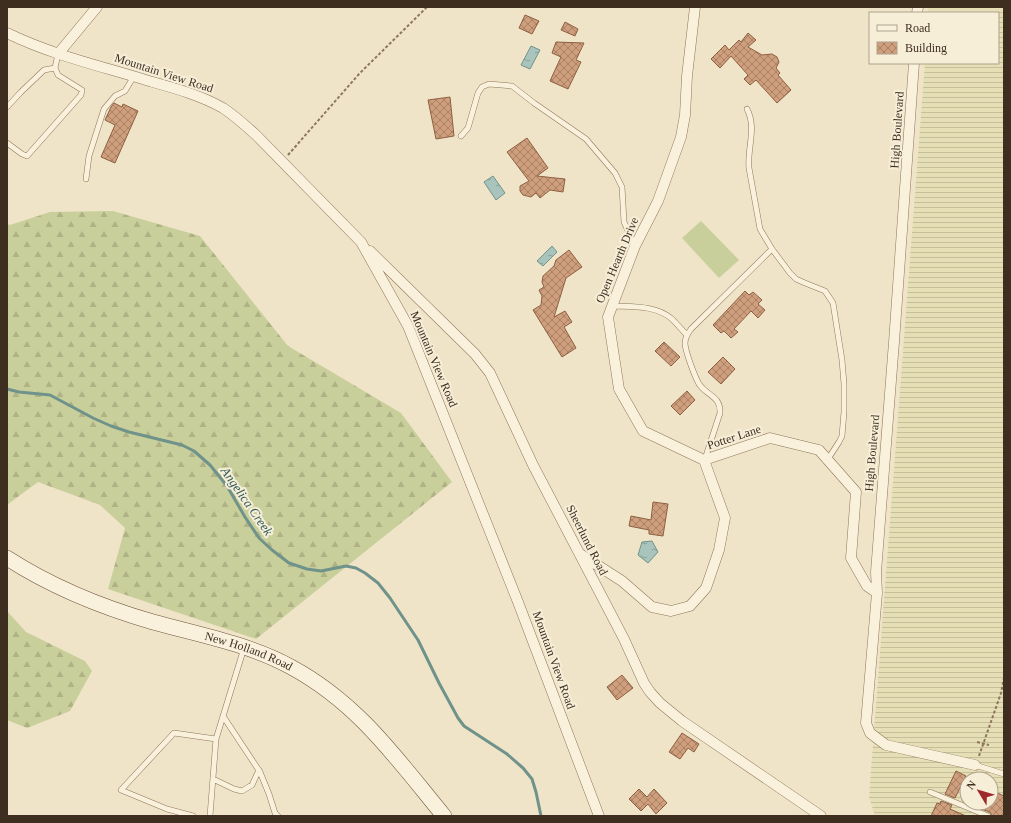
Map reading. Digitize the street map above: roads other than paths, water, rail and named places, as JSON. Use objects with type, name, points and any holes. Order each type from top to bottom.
[{"type":"main road","name":"New Holland Road","points":[[7,558],[49,582],[96,604],[244,648],[270,657],[303,673],[328,690],[364,720],[392,751],[444,816]]},
{"type":"street","points":[[58,54],[97,7]]},
{"type":"street","name":"Open Hearth Drive","points":[[695,7],[687,76],[685,115],[681,137],[658,201],[635,246],[608,317],[618,389],[643,431],[704,460]]},
{"type":"street","name":"Mountain View Road","points":[[7,33],[58,54],[202,98],[223,109],[240,121],[361,242],[408,326],[518,602],[599,816]]},
{"type":"street","name":"High Boulevard","points":[[914,64],[876,572],[877,594],[866,723],[870,733],[886,744],[975,765]]},
{"type":"street","name":"Sheerlund Road","points":[[361,242],[475,354],[490,373],[533,465],[624,639],[644,683],[655,698],[682,721],[821,816]]},
{"type":"street","name":"Potter Lane","points":[[704,460],[770,438],[819,450],[856,492],[851,558],[868,586],[877,594]]},
{"type":"street","points":[[580,554],[622,581],[652,607],[671,611],[690,606],[706,588],[719,550],[725,518],[704,460]]},
{"type":"lane","points":[[7,143],[22,154],[28,156],[81,95],[82,90],[58,75],[55,68],[58,54]]},
{"type":"lane","points":[[7,107],[44,70],[55,68]]},
{"type":"lane","points":[[86,179],[90,156],[104,109],[115,96],[125,91],[134,76]]},
{"type":"lane","points":[[461,136],[468,128],[478,93],[482,87],[489,84],[512,86],[586,139],[615,173],[622,187],[624,222],[635,246]]},
{"type":"lane","points":[[747,109],[752,122],[748,160],[760,229],[772,250],[790,273],[796,279],[825,292],[833,303],[842,360],[844,412],[842,436],[828,459]]},
{"type":"lane","points":[[704,460],[720,413],[720,406],[718,402],[700,386],[694,374],[685,344],[687,335],[691,329],[772,250]]},
{"type":"lane","points":[[612,306],[646,307],[671,318],[687,335]]},
{"type":"lane","points":[[210,816],[216,739],[244,648]]},
{"type":"lane","points":[[223,716],[259,770],[275,813],[278,816]]},
{"type":"lane","points":[[193,816],[168,809],[121,790],[174,733],[216,739]]},
{"type":"lane","points":[[975,765],[1004,774]]},
{"type":"lane","points":[[213,779],[234,789],[242,791],[252,785],[259,770]]},
{"type":"lane","points":[[930,792],[988,816]]},
{"type":"water","points":[[531,46],[540,50],[530,69],[521,65]]},
{"type":"water","points":[[493,176],[505,193],[496,200],[484,182]]},
{"type":"water","points":[[552,246],[557,252],[543,266],[537,261]]},
{"type":"water","points":[[652,541],[658,552],[648,563],[638,555],[642,542]]},
{"type":"waterway","name":"Angelica Creek","points":[[7,389],[19,392],[50,395],[111,426],[182,445],[194,451],[210,465],[227,486],[259,538],[289,563],[307,569],[321,571],[346,566],[356,568],[378,583],[390,598],[418,640],[439,683],[464,726],[507,754],[523,768],[532,779],[541,816]]}]
